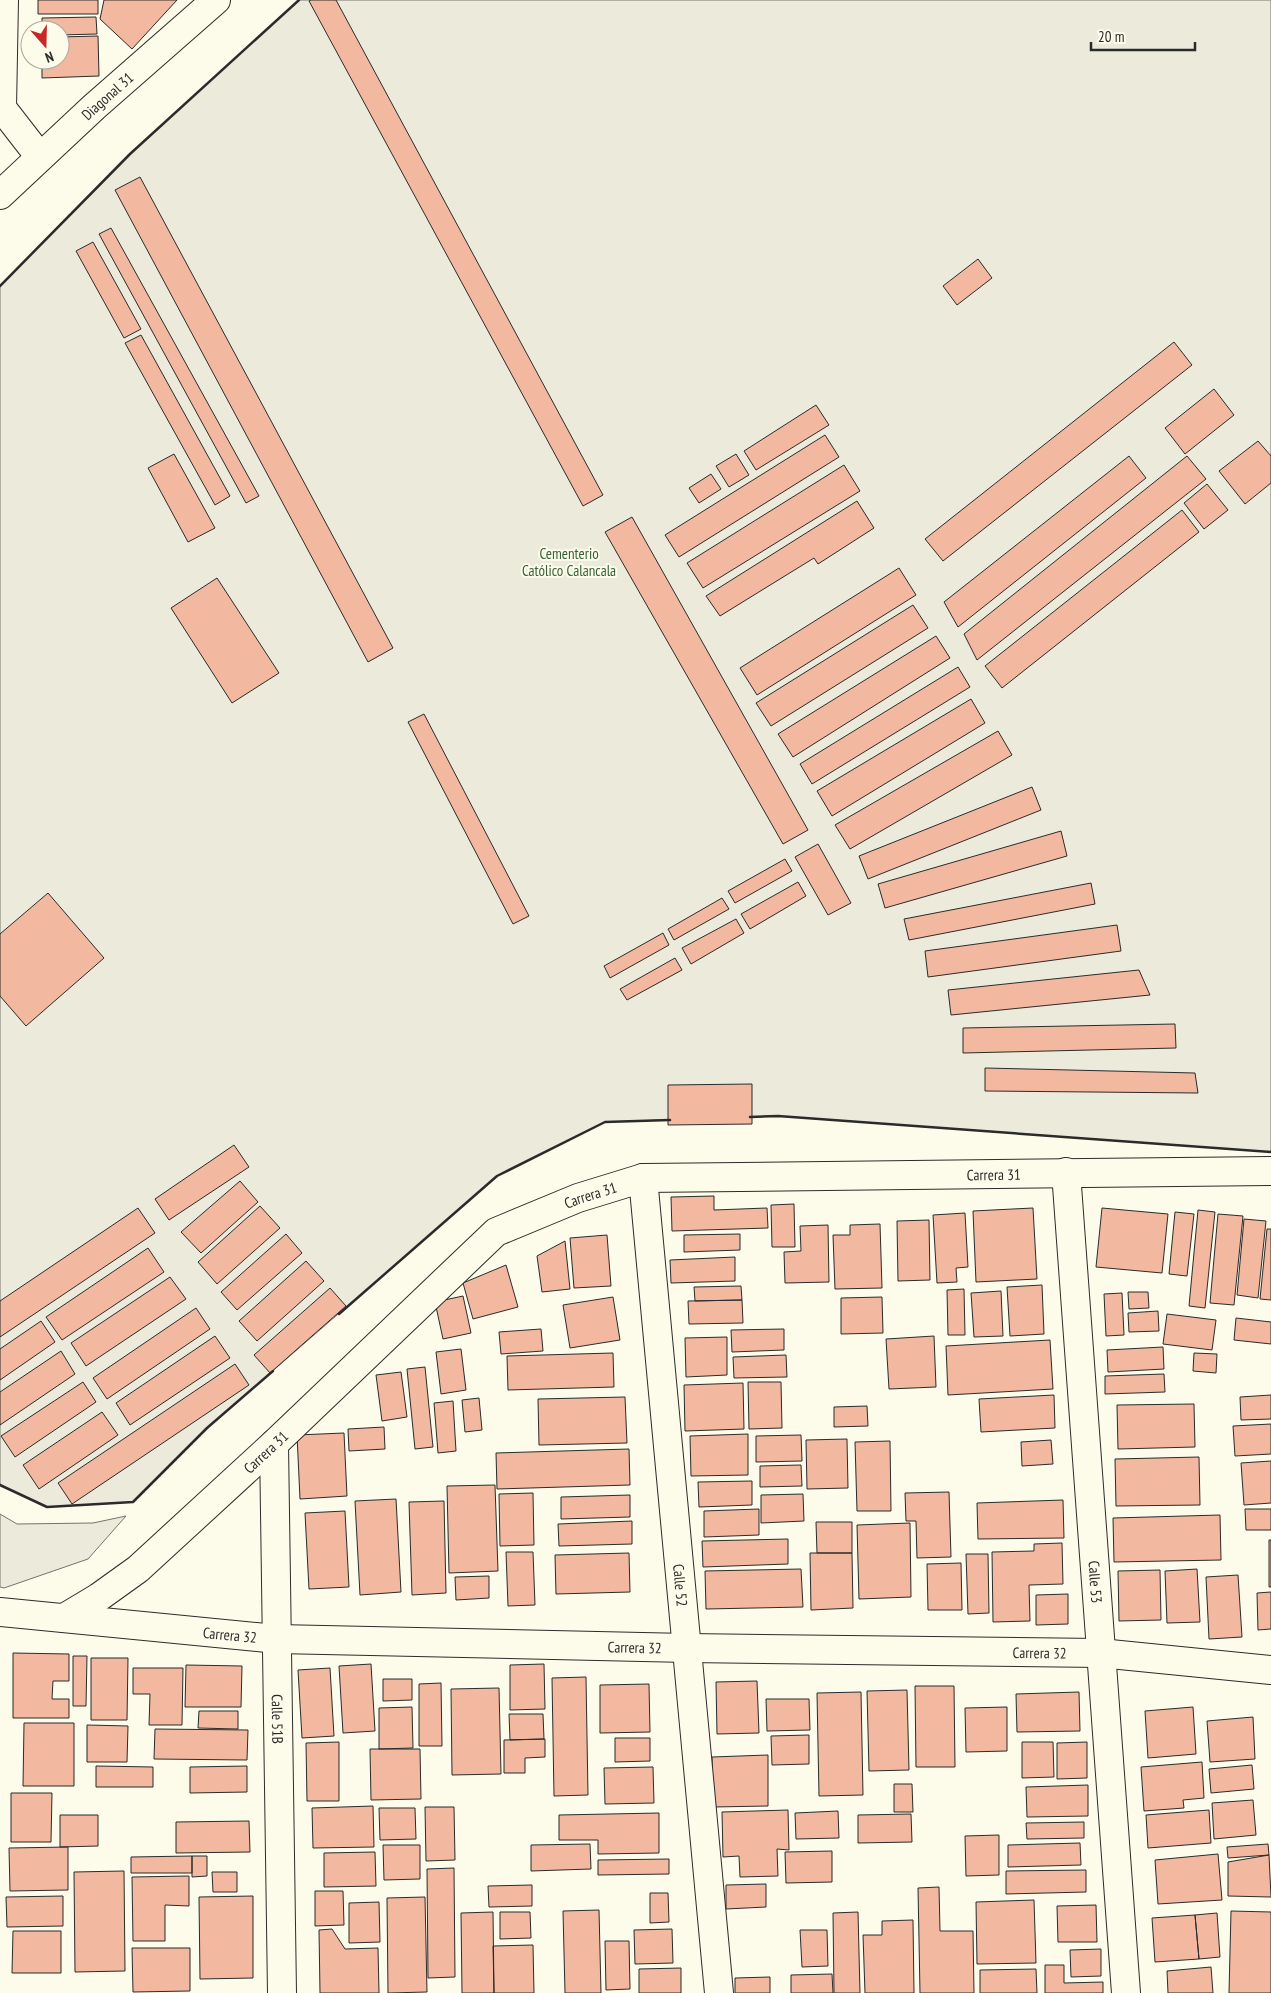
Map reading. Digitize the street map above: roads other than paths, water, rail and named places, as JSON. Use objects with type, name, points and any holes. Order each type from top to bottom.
[{"type":"street","points":[[4,0],[1,108],[40,157]]},
{"type":"street","name":"Diagonal 31","points":[[0,194],[216,0]]},
{"type":"street","name":"Carrera 31","points":[[64,1618],[99,1597],[138,1569],[274,1444],[496,1232],[578,1198],[643,1178],[1271,1171]]},
{"type":"street","name":"Calle 53","points":[[1066,1172],[1126,1993]]},
{"type":"street","name":"Calle 52","points":[[643,1178],[719,1993]]},
{"type":"street","name":"Calle 51B","points":[[274,1444],[282,1993]]},
{"type":"street","name":"Carrera 32","points":[[0,1612],[277,1639],[687,1648],[1100,1652],[1271,1670]]},
{"type":"park label","name":"Cementerio Católico Calancala","points":[[569,562]]}]
